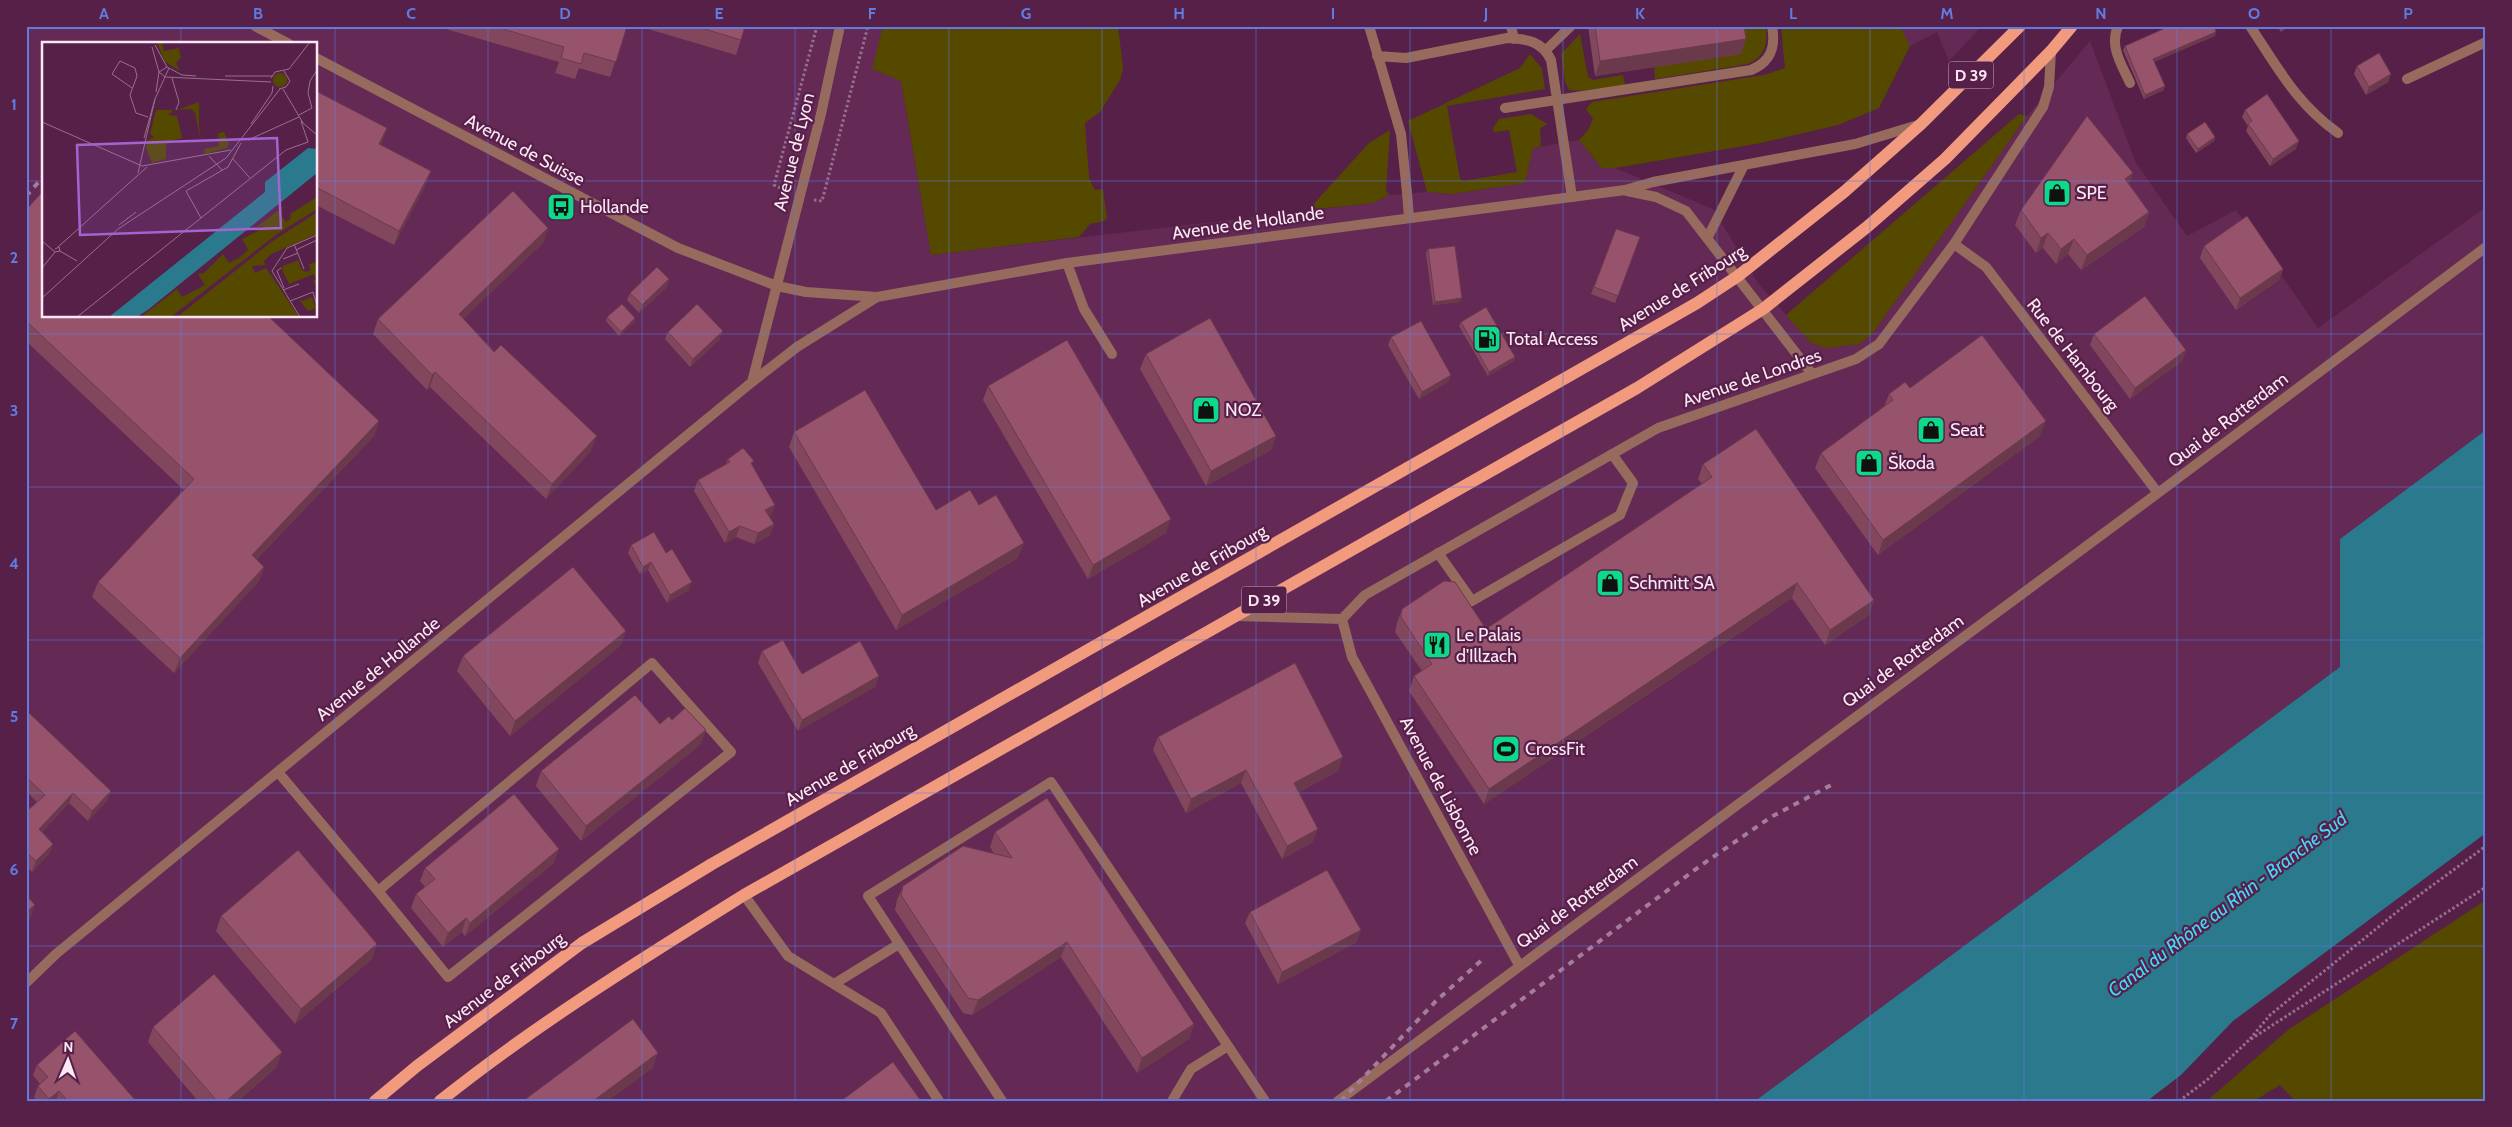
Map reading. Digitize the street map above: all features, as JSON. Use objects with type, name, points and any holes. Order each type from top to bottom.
[{"type":"main road","name":"Avenue de Fribourg","points":[[375,1101],[417,1066],[582,943],[712,864],[1697,303],[1738,276],[1844,192],[1921,124],[2020,26]]},
{"type":"main road","name":"D 39","points":[[440,1101],[488,1063],[651,953],[744,895],[1637,388],[1763,309],[1866,227],[1946,159],[2051,51],[2072,26]]},
{"type":"street","points":[[255,26],[285,42]]},
{"type":"street","name":"Avenue de Lyon","points":[[777,286],[821,114],[840,26]]},
{"type":"street","points":[[1369,26],[1401,134],[1409,218]]},
{"type":"street","points":[[1511,26],[1514,39]]},
{"type":"street","points":[[1546,50],[1571,26]]},
{"type":"street","points":[[1505,108],[1751,70],[1761,66],[1772,54],[1774,37],[1772,26]]},
{"type":"street","points":[[2118,26],[2114,38],[2116,52],[2130,83]]},
{"type":"street","points":[[2250,26],[2303,104],[2315,116],[2338,132]]},
{"type":"street","points":[[1377,56],[1406,58],[1514,39],[1540,44],[1546,50],[1551,60],[1572,197]]},
{"type":"street","points":[[2407,79],[2486,42]]},
{"type":"street","name":"Avenue de Londres","points":[[1342,619],[1365,595],[1658,428],[1856,359],[1879,344],[1954,244],[2043,107],[2049,87],[2051,51]]},
{"type":"street","name":"Avenue de Suisse","points":[[318,59],[678,248],[777,286]]},
{"type":"street","name":"Avenue de Hollande","points":[[777,286],[806,292],[877,297],[1067,263],[1625,190],[1653,182],[1855,144],[1921,124]]},
{"type":"street","points":[[1708,237],[1744,164]]},
{"type":"street","name":"Avenue de Hollande","points":[[1625,190],[1656,197],[1675,204],[1686,211],[1708,237],[1812,374]]},
{"type":"street","name":"Rue de Hambourg","points":[[1954,244],[1986,267],[2158,493]]},
{"type":"street","name":"Quai de Rotterdam","points":[[1338,1101],[2158,493],[2486,247]]},
{"type":"street","points":[[1067,263],[1084,309],[1112,354]]},
{"type":"street","points":[[752,382],[777,286]]},
{"type":"street","name":"Avenue de Hollande","points":[[26,983],[56,954],[752,382],[797,347],[877,297]]},
{"type":"street","points":[[1438,553],[1472,601],[1620,515],[1633,483],[1612,454]]},
{"type":"street","points":[[1236,616],[1342,619]]},
{"type":"street","name":"Avenue de Lisbonne","points":[[1342,619],[1352,657],[1519,965]]},
{"type":"street","points":[[278,772],[448,977],[731,752],[652,663],[378,891]]},
{"type":"street","points":[[1002,1101],[868,896],[1051,782],[1265,1101]]},
{"type":"street","points":[[744,895],[788,956],[881,1013],[939,1101]]},
{"type":"street","points":[[834,984],[899,944]]},
{"type":"street","points":[[1172,1101],[1191,1069],[1228,1046]]},
{"type":"path","points":[[2179,1101],[2207,1080],[2248,1041],[2270,1015],[2404,907],[2486,846]]},
{"type":"path","points":[[2248,1041],[2486,886]]},
{"type":"shaded area","points":[[26,26],[884,26],[901,81],[931,255],[1373,203],[1389,195],[1427,192],[1452,194],[1525,183],[1533,148],[1579,140],[1602,168],[1615,168],[1713,209],[1758,283],[1810,342],[1873,333],[2027,116],[2090,41],[2136,163],[2187,236],[2236,210],[2318,328],[2486,207],[2486,430],[2340,539],[2340,667],[1755,1101],[26,1101]]},
{"type":"shaded area","points":[[883,26],[1118,26],[1123,68],[1120,80],[1100,112],[1085,123],[1089,178],[1095,190],[1103,189],[1107,218],[1104,221],[1090,224],[1079,237],[931,255],[901,81],[872,69]]},
{"type":"shaded area","points":[[1736,26],[1766,26],[1766,44],[1762,53],[1754,61],[1748,64],[1655,79],[1654,67],[1741,54]]},
{"type":"shaded area","points":[[1781,26],[1900,26],[1910,46],[1879,108],[1838,125],[1761,143],[1615,168],[1602,168],[1579,140],[1588,130],[1593,119],[1586,109],[1592,102],[1764,75],[1785,68]]},
{"type":"shaded area","points":[[1900,26],[1982,26],[1949,61],[1937,32],[1910,46]]},
{"type":"shaded area","points":[[1580,34],[1588,77],[1593,80],[1623,75],[1625,85],[1580,91],[1569,90],[1565,81],[1561,54]]},
{"type":"shaded area","points":[[1530,54],[1542,69],[1545,89],[1447,106],[1460,179],[1463,181],[1517,172],[1509,130],[1494,132],[1493,128],[1499,119],[1531,114],[1547,124],[1540,129],[1541,146],[1533,148],[1525,183],[1452,194],[1427,192],[1408,121],[1520,68]]},
{"type":"shaded area","points":[[2019,114],[2027,116],[1873,333],[1860,344],[1825,348],[1810,342],[1786,315]]},
{"type":"shaded area","points":[[1390,130],[1386,191],[1389,195],[1373,203],[1308,210],[1369,143]]},
{"type":"shaded area","points":[[2486,900],[2486,1101],[2295,1101],[2280,1085],[2254,1101],[2207,1101],[2288,1030]]},
{"type":"water","name":"Canal du Rhône au Rhin - Branche Sud","points":[[2486,430],[2486,833],[2233,1021],[2181,1075],[2147,1101],[1755,1101],[2340,667],[2340,539]]},
{"type":"building","points":[[493,26],[627,26],[616,62],[584,53],[581,64],[561,58],[564,47]]},
{"type":"building","points":[[695,26],[745,26],[741,40]]},
{"type":"building","points":[[1595,26],[1744,26],[1746,39],[1600,61]]},
{"type":"building","points":[[2170,26],[2214,26],[2216,32],[2153,59],[2165,86],[2145,95],[2125,46]]},
{"type":"building","points":[[2379,53],[2391,74],[2369,87],[2357,66]]},
{"type":"building","points":[[318,92],[387,128],[379,144],[431,171],[399,231],[318,188]]},
{"type":"building","points":[[2267,94],[2299,141],[2273,159],[2248,124],[2252,121],[2245,110]]},
{"type":"building","points":[[2087,116],[2133,173],[2125,179],[2149,212],[2087,255],[2074,239],[2061,249],[2048,233],[2041,238],[2021,210]]},
{"type":"building","points":[[2205,122],[2215,137],[2198,149],[2187,134]]},
{"type":"building","points":[[513,191],[548,228],[459,314],[494,352],[501,345],[597,436],[552,484],[435,372],[432,375],[378,319]]},
{"type":"building","points":[[42,192],[42,318],[270,318],[379,421],[252,555],[264,567],[180,658],[98,582],[194,479],[26,321],[26,210]]},
{"type":"building","points":[[2247,216],[2283,269],[2240,298],[2204,246]]},
{"type":"building","points":[[1616,229],[1640,237],[1618,296],[1594,287]]},
{"type":"building","points":[[1455,246],[1462,298],[1435,302],[1428,249]]},
{"type":"building","points":[[657,267],[669,279],[642,305],[630,293]]},
{"type":"building","points":[[2145,296],[2186,350],[2135,388],[2094,334]]},
{"type":"building","points":[[622,304],[635,318],[621,332],[607,317]]},
{"type":"building","points":[[697,304],[723,331],[693,359],[668,332]]},
{"type":"building","points":[[1486,307],[1515,357],[1489,372],[1461,322]]},
{"type":"building","name":"NOZ","points":[[1210,318],[1276,436],[1211,471],[1146,354]]},
{"type":"building","points":[[1421,321],[1451,375],[1422,392],[1391,337]]},
{"type":"building","points":[[1982,335],[2046,421],[1883,540],[1821,453],[1893,400],[1889,394],[1905,382],[1910,388]]},
{"type":"building","points":[[1067,340],[1171,519],[1093,565],[988,386]]},
{"type":"building","points":[[865,390],[936,510],[970,490],[979,505],[996,495],[1024,543],[902,615],[794,432]]},
{"type":"building","points":[[1756,429],[1874,600],[1830,630],[1797,583],[1489,789],[1414,676],[1432,664],[1401,617],[1402,609],[1444,581],[1455,582],[1486,629],[1712,477],[1703,464]]},
{"type":"building","points":[[743,448],[754,461],[751,463],[775,505],[765,510],[774,524],[758,533],[740,526],[729,532],[698,480],[730,462],[728,459]]},
{"type":"building","points":[[654,532],[666,553],[672,549],[692,582],[670,595],[651,562],[643,567],[631,545]]},
{"type":"building","points":[[573,567],[626,631],[515,721],[463,656]]},
{"type":"building","points":[[783,640],[802,674],[860,641],[879,676],[802,720],[762,651]]},
{"type":"building","points":[[1295,663],[1343,757],[1294,783],[1318,829],[1287,846],[1246,770],[1191,799],[1158,737]]},
{"type":"building","points":[[635,695],[660,724],[669,716],[672,720],[685,708],[706,730],[586,826],[541,771]]},
{"type":"building","points":[[26,710],[111,791],[92,811],[73,793],[39,829],[53,844],[36,861],[26,852],[26,812],[45,795],[26,777]]},
{"type":"building","points":[[514,794],[559,849],[470,923],[466,918],[448,933],[416,894],[435,879],[425,868]]},
{"type":"building","points":[[1047,798],[1194,1024],[1142,1058],[1067,942],[978,1000],[968,998],[901,895],[903,886],[963,846],[1012,858],[995,832]]},
{"type":"building","points":[[298,850],[377,944],[301,1009],[221,916]]},
{"type":"building","points":[[1327,870],[1361,930],[1282,972],[1250,912]]},
{"type":"building","points":[[26,895],[35,905],[26,912]]},
{"type":"building","points":[[214,974],[282,1052],[226,1101],[217,1101],[153,1027]]},
{"type":"building","points":[[633,1019],[658,1053],[593,1101],[523,1101]]},
{"type":"building","points":[[75,1031],[136,1101],[68,1101],[59,1091],[49,1099],[38,1086],[48,1077],[37,1065]]},
{"type":"building","points":[[893,1062],[921,1101],[841,1101]]},
{"type":"railway","points":[[26,196],[42,178]]},
{"type":"railway","points":[[1386,1101],[1700,866],[1771,817],[1835,783]]},
{"type":"railway","points":[[1341,1101],[1436,1001],[1484,958]]},
{"type":"place","name":"SPE","points":[[2057,193]]},
{"type":"place","name":"Hollande","points":[[561,207]]},
{"type":"place","name":"Total Access","points":[[1487,339]]},
{"type":"place","name":"NOZ","points":[[1206,410]]},
{"type":"place","name":"Seat","points":[[1931,430]]},
{"type":"place","name":"Škoda","points":[[1869,463]]},
{"type":"place","name":"Schmitt SA","points":[[1610,583]]},
{"type":"place","name":"Le Palais d'Illzach","points":[[1437,645]]},
{"type":"place","name":"CrossFit","points":[[1506,749]]}]
